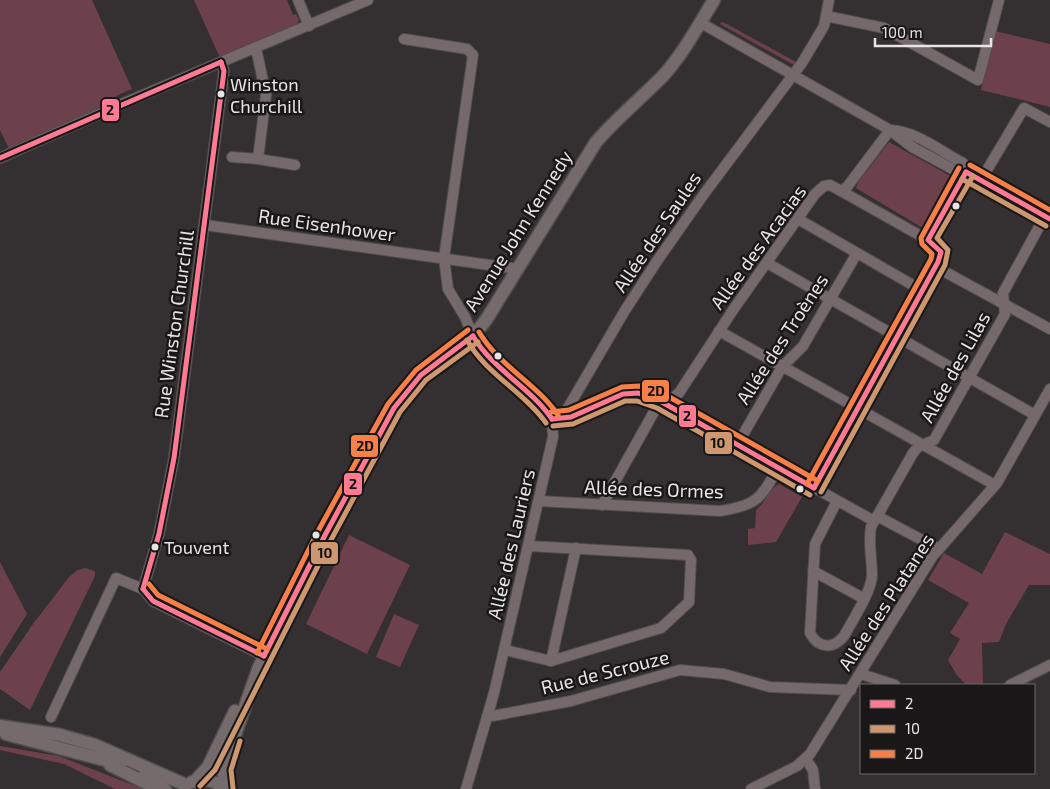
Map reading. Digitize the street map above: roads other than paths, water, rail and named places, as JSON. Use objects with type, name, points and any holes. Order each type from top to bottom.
[{"type":"main road","name":"Avenue John Kennedy","points":[[188,785],[208,767],[324,537],[394,408],[421,375],[473,336],[499,302],[596,142],[616,120],[662,77],[701,22],[714,0]]},
{"type":"main road","name":"Avenue John Kennedy","points":[[225,789],[223,768],[262,662]]},
{"type":"main road","points":[[0,726],[60,735],[95,745],[188,785],[213,781],[225,789]]},
{"type":"main road","points":[[0,733],[112,760],[146,774],[165,789]]},
{"type":"main road","points":[[68,749],[126,772],[155,789]]},
{"type":"street","points":[[298,0],[310,26]]},
{"type":"street","points":[[0,158],[368,0]]},
{"type":"street","points":[[826,16],[884,28],[978,80],[999,0]]},
{"type":"street","name":"Allée des Saules","points":[[557,418],[657,261],[779,91],[794,75],[824,26],[829,1]]},
{"type":"street","points":[[701,22],[890,130],[904,130],[917,137],[963,163],[966,172],[1048,218]]},
{"type":"street","points":[[404,39],[467,49],[473,55],[444,258],[448,290],[465,317],[478,348],[533,394],[557,418],[571,417],[623,394],[638,392],[660,401],[837,501],[939,549]]},
{"type":"street","points":[[256,48],[266,95],[258,159]]},
{"type":"street","name":"Rue Winston Churchill","points":[[143,589],[159,534],[174,458],[224,71],[222,62]]},
{"type":"street","points":[[981,180],[1024,108],[1050,122]]},
{"type":"street","points":[[814,488],[936,267],[941,252],[928,240],[841,191],[848,186],[890,130]]},
{"type":"street","points":[[232,157],[295,165]]},
{"type":"street","points":[[928,240],[966,172]]},
{"type":"street","name":"Allée des Acacias","points":[[660,401],[671,399],[679,393],[719,331],[824,186],[830,185],[841,191]]},
{"type":"street","name":"Allée des Lilas","points":[[813,571],[810,633],[814,640],[820,644],[829,646],[838,644],[844,636],[872,577],[869,536],[875,519],[913,453],[934,440],[1005,314],[1003,293],[1048,218]]},
{"type":"street","points":[[798,220],[923,291]]},
{"type":"street","name":"Rue Eisenhower","points":[[205,225],[518,270]]},
{"type":"street","name":"Allée des Troènes","points":[[737,445],[782,367],[803,346],[857,254]]},
{"type":"street","points":[[767,263],[1036,415]]},
{"type":"street","points":[[936,267],[1050,330]]},
{"type":"street","points":[[719,331],[922,446],[995,485]]},
{"type":"street","name":"Allée des Platanes","points":[[751,789],[806,759],[939,549],[995,485],[1050,389]]},
{"type":"street","points":[[602,505],[660,401]]},
{"type":"street","name":"Allée des Lauriers","points":[[466,789],[505,650],[557,418]]},
{"type":"street","name":"Allée des Ormes","points":[[539,502],[720,511],[742,508],[760,498],[778,468]]},
{"type":"street","points":[[837,501],[817,538],[813,571],[863,598]]},
{"type":"street","points":[[505,650],[551,661],[661,628],[689,602],[691,560],[688,555],[529,546]]},
{"type":"street","points":[[551,661],[576,548]]},
{"type":"street","points":[[51,717],[116,578],[143,589],[153,602],[262,662]]},
{"type":"street","points":[[1012,684],[1050,665]]},
{"type":"street","name":"Rue de Scrouze","points":[[487,717],[570,701],[680,670],[724,674],[770,687],[851,690]]},
{"type":"street","points":[[861,674],[892,684]]},
{"type":"street","points":[[806,759],[812,770],[814,789]]},
{"type":"place","name":"Winston Churchill","points":[[221,94]]},
{"type":"place","name":"Touvent","points":[[155,547]]}]
